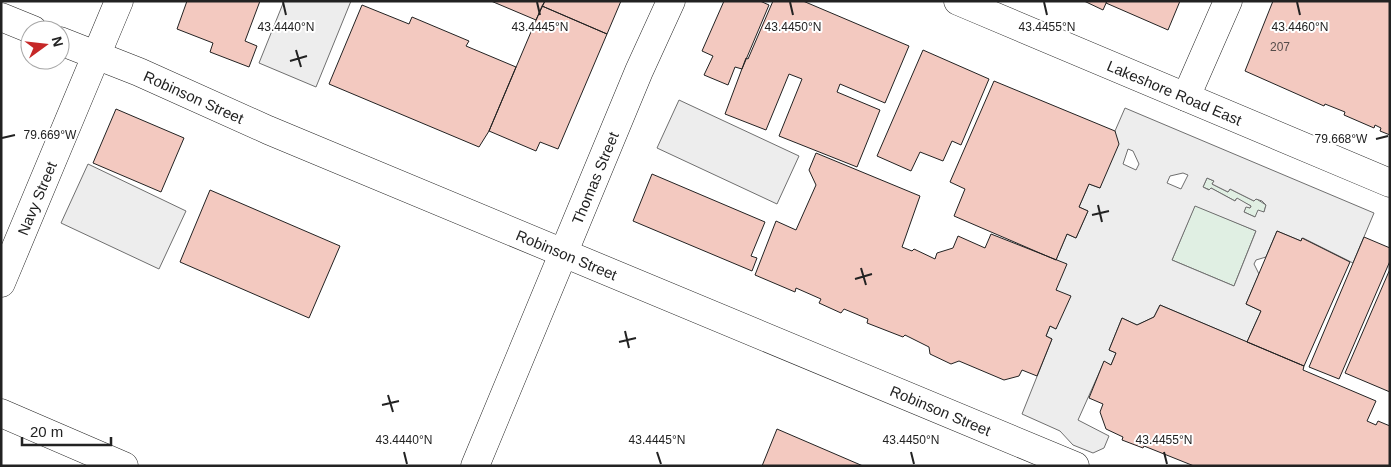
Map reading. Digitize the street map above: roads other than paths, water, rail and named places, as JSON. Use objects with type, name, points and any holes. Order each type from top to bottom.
[{"type":"street","name":"Navy Street","points":[[1,283],[119,1]]},
{"type":"street","name":"Thomas Street","points":[[475,466],[566,252],[639,71],[670,1]]},
{"type":"street","name":"Lakeshore Road East","points":[[958,1],[1390,183]]},
{"type":"street","points":[[1186,96],[1228,1]]},
{"type":"street","points":[[1,17],[20,25]]},
{"type":"street","name":"Robinson Street","points":[[70,45],[139,72],[268,130],[566,252],[1036,457],[1075,466]]},
{"type":"street","points":[[1,414],[124,466]]}]
